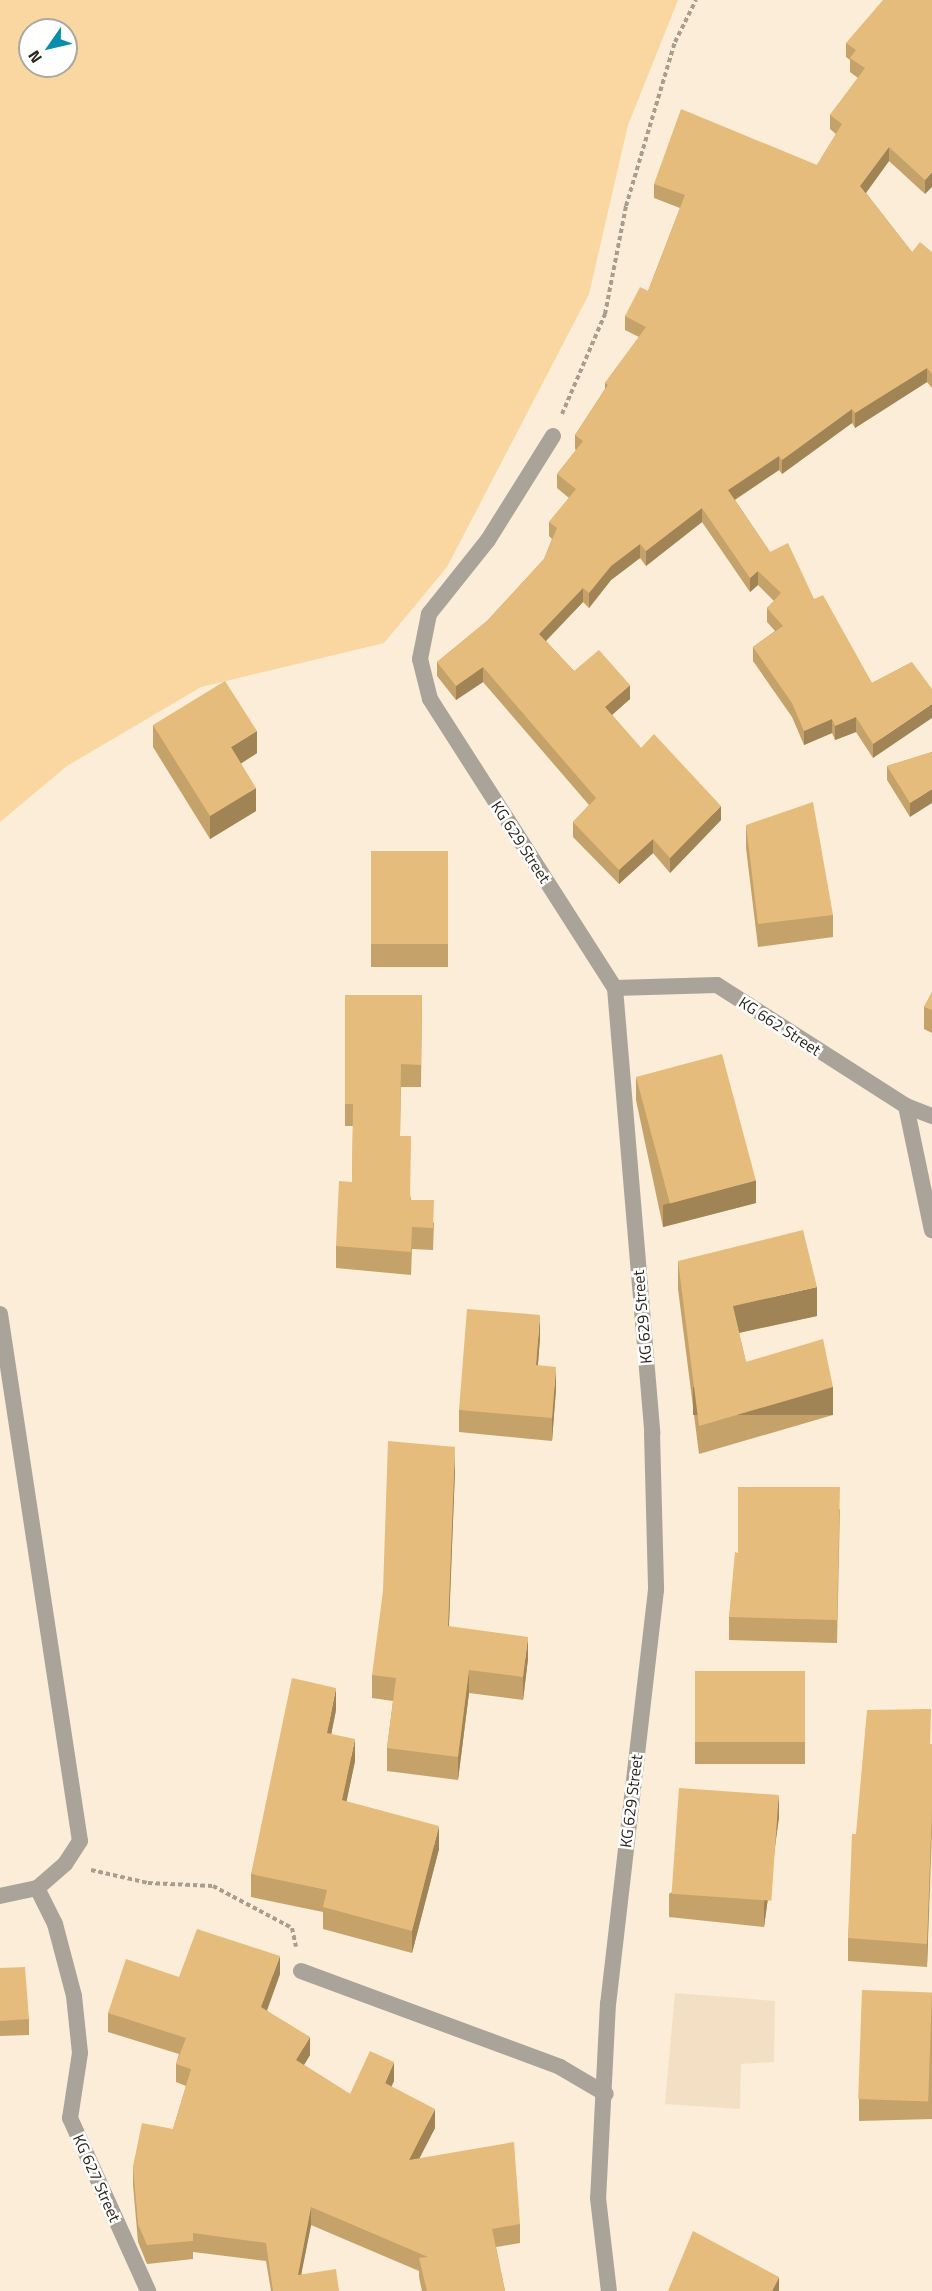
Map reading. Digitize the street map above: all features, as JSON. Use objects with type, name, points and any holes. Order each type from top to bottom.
[{"type":"street","name":"KG 629 Street","points":[[553,436],[488,540],[429,614],[420,659],[430,699],[615,988],[652,1433],[656,1590],[608,2003],[606,2094],[598,2198],[609,2291]]},
{"type":"street","name":"KG 662 Street","points":[[615,988],[717,985],[906,1106],[932,1116]]},
{"type":"street","points":[[906,1106],[932,1230]]},
{"type":"street","points":[[0,1314],[80,1841],[65,1864],[37,1888],[0,1896]]},
{"type":"street","name":"KG 627 Street","points":[[37,1888],[55,1924],[74,1996],[80,2053],[70,2118],[148,2291]]},
{"type":"street","points":[[301,1971],[560,2067],[606,2094]]},
{"type":"path","points":[[553,436],[605,314],[626,206],[675,42],[696,0]]},
{"type":"path","points":[[65,1864],[148,1883],[213,1886],[292,1928],[301,1971]]},
{"type":"shaded area","points":[[0,0],[678,0],[628,125],[589,294],[447,567],[384,643],[201,687],[67,766],[0,822]]},
{"type":"shaded area","points":[[675,1993],[775,2001],[774,2062],[741,2064],[740,2109],[665,2104]]},
{"type":"building","points":[[883,0],[932,0],[932,172],[925,180],[889,147],[860,186],[912,252],[920,242],[932,252],[932,374],[927,368],[855,413],[852,409],[782,460],[779,456],[728,490],[770,552],[788,543],[814,599],[823,595],[872,683],[912,662],[932,689],[932,704],[873,744],[856,717],[835,726],[832,719],[804,731],[792,703],[753,647],[783,626],[767,608],[781,593],[758,571],[750,578],[702,508],[646,551],[640,544],[611,566],[589,593],[583,588],[539,634],[574,671],[599,650],[630,685],[605,707],[641,748],[654,734],[721,806],[670,858],[653,839],[619,870],[573,822],[596,798],[483,667],[456,686],[437,662],[487,621],[544,559],[557,528],[549,522],[576,489],[557,474],[583,441],[575,435],[608,385],[605,383],[646,327],[625,316],[640,287],[648,291],[685,195],[654,184],[681,109],[817,165],[842,124],[830,115],[865,68],[850,58],[856,50],[846,43]]},
{"type":"building","points":[[225,681],[257,731],[231,747],[256,788],[210,816],[153,725]]},
{"type":"building","points":[[932,752],[932,789],[910,803],[887,766]]},
{"type":"building","points":[[813,802],[833,915],[758,924],[746,825]]},
{"type":"building","points":[[371,851],[448,851],[448,944],[371,944]]},
{"type":"building","points":[[932,992],[932,1010],[924,1007]]},
{"type":"building","points":[[345,995],[422,995],[421,1065],[401,1064],[400,1136],[411,1136],[410,1200],[434,1200],[433,1228],[412,1227],[411,1252],[336,1246],[339,1181],[352,1182],[353,1104],[345,1104]]},
{"type":"building","points":[[722,1054],[756,1181],[670,1204],[636,1077]]},
{"type":"building","points":[[803,1230],[817,1287],[733,1306],[746,1362],[823,1339],[833,1387],[699,1426],[678,1261]]},
{"type":"building","points":[[467,1309],[540,1315],[536,1365],[556,1367],[552,1418],[459,1410]]},
{"type":"building","points":[[388,1441],[455,1447],[448,1626],[528,1637],[523,1677],[469,1670],[458,1757],[387,1748],[396,1678],[372,1675],[383,1591]]},
{"type":"building","points":[[738,1487],[840,1487],[837,1620],[729,1617],[735,1552],[738,1553]]},
{"type":"building","points":[[695,1671],[805,1671],[805,1742],[695,1742]]},
{"type":"building","points":[[292,1678],[336,1688],[327,1733],[355,1739],[342,1800],[439,1826],[412,1931],[323,1907],[327,1890],[251,1874]]},
{"type":"building","points":[[931,1709],[932,1811],[927,1944],[848,1938],[852,1834],[856,1834],[867,1710]]},
{"type":"building","points":[[679,1788],[779,1795],[771,1901],[672,1894]]},
{"type":"building","points":[[197,1929],[280,1956],[261,2007],[310,2037],[296,2060],[350,2094],[370,2051],[394,2062],[385,2083],[435,2109],[409,2160],[514,2142],[520,2224],[492,2229],[505,2291],[427,2291],[419,2258],[428,2257],[311,2207],[298,2275],[336,2269],[339,2291],[273,2291],[266,2243],[193,2233],[193,2241],[147,2245],[138,2224],[133,2166],[142,2123],[173,2129],[191,2069],[176,2064],[186,2038],[108,2013],[126,1959],[179,1977]]},
{"type":"building","points":[[25,1967],[29,2019],[0,2021],[0,1968]]},
{"type":"building","points":[[862,1990],[932,1992],[928,2101],[858,2099]]},
{"type":"building","points":[[693,2231],[779,2277],[772,2291],[668,2291]]}]
